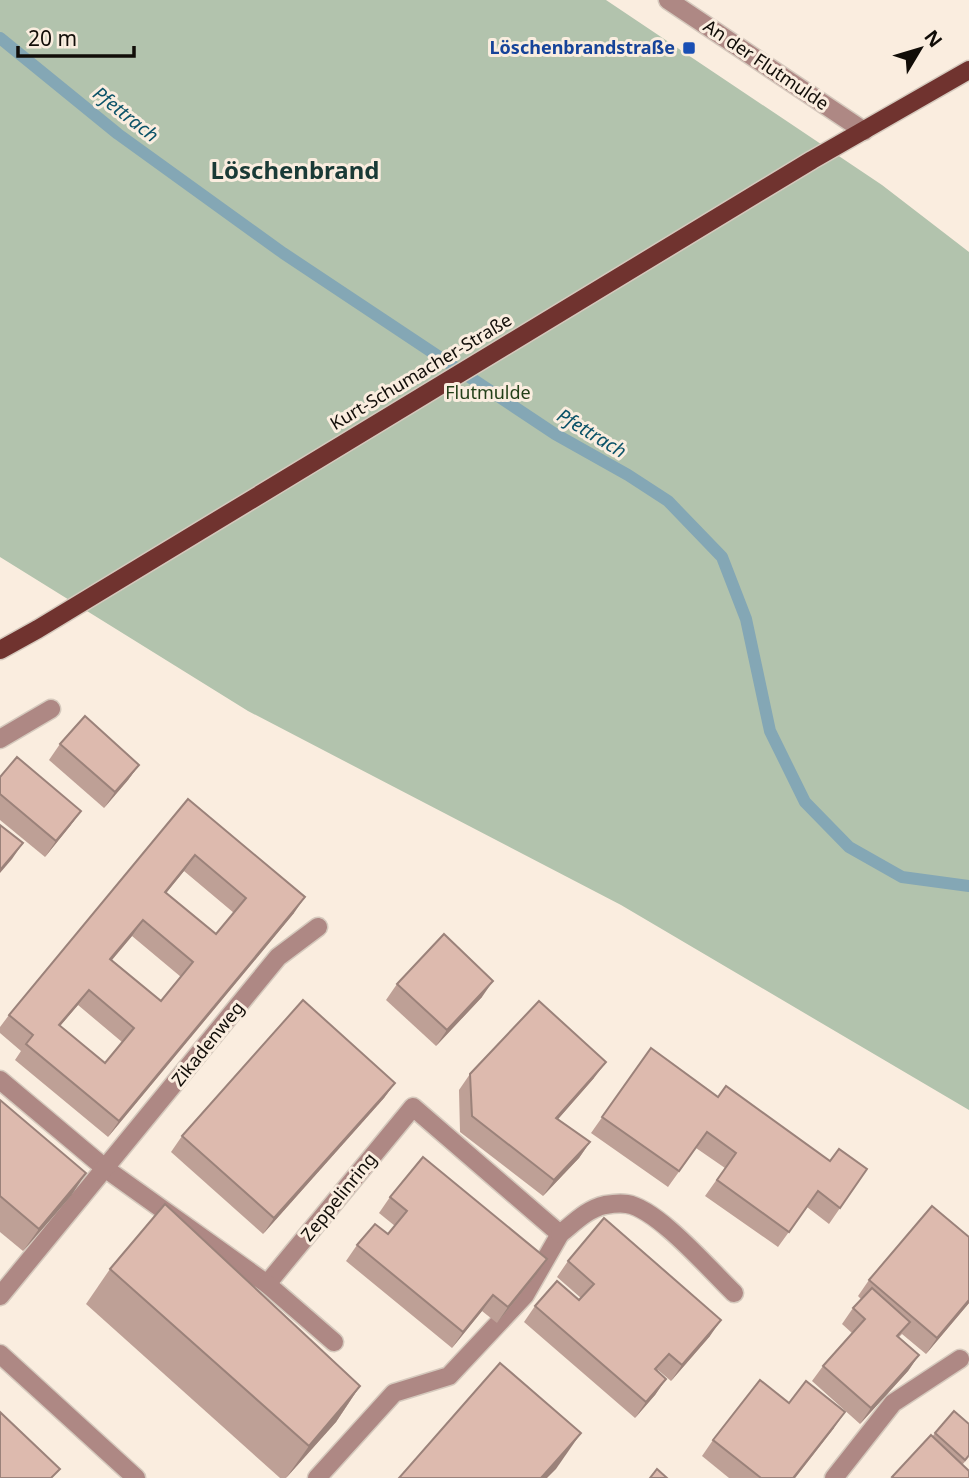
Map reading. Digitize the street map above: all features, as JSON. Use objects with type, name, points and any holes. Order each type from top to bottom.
[{"type":"main road","points":[[864,131],[969,70]]},
{"type":"main road","name":"Kurt-Schumacher-Straße","points":[[0,650],[864,131]]},
{"type":"street","name":"An der Flutmulde","points":[[668,0],[864,131]]},
{"type":"street","points":[[0,739],[51,709]]},
{"type":"street","name":"Zikadenweg","points":[[0,1296],[278,957],[317,927]]},
{"type":"street","points":[[0,1080],[106,1169],[267,1284],[334,1342]]},
{"type":"street","name":"Zeppelinring","points":[[267,1284],[413,1107],[560,1234]]},
{"type":"street","points":[[317,1478],[394,1393],[449,1376],[525,1294],[560,1234],[584,1214],[605,1205],[627,1204],[646,1212],[665,1225],[734,1293]]},
{"type":"street","points":[[0,1354],[136,1478]]},
{"type":"street","points":[[834,1478],[893,1403],[960,1359]]},
{"type":"green space","name":"Flutmulde","points":[[0,0],[606,0],[882,185],[969,252],[969,1110],[621,905],[248,711],[0,557]]},
{"type":"building","points":[[85,716],[139,765],[115,792],[60,744]]},
{"type":"building","points":[[17,757],[81,811],[56,841],[0,794],[0,777]]},
{"type":"building","points":[[188,799],[305,897],[119,1121],[26,1044],[33,1035],[9,1015]],"holes":[[[195,855],[246,898],[216,934],[165,892]],[[143,920],[193,962],[161,1001],[110,959]],[[89,990],[134,1028],[105,1063],[59,1025]]]},
{"type":"building","points":[[0,825],[23,843],[0,870]]},
{"type":"building","points":[[444,934],[493,981],[447,1030],[397,984]]},
{"type":"building","points":[[303,1000],[395,1083],[274,1218],[182,1136]]},
{"type":"building","points":[[539,1001],[606,1062],[556,1118],[590,1142],[554,1180],[472,1116],[470,1074]]},
{"type":"building","points":[[651,1048],[718,1097],[726,1086],[830,1161],[839,1149],[867,1169],[840,1208],[818,1191],[789,1232],[717,1180],[736,1153],[707,1132],[679,1171],[602,1117]]},
{"type":"building","points":[[0,1100],[86,1173],[39,1229],[0,1196]]},
{"type":"building","points":[[423,1157],[547,1259],[508,1307],[493,1295],[463,1332],[357,1245],[375,1224],[388,1234],[407,1211],[390,1197]]},
{"type":"building","points":[[165,1204],[360,1386],[309,1446],[110,1269]]},
{"type":"building","points":[[932,1206],[969,1237],[969,1300],[937,1338],[869,1280]]},
{"type":"building","points":[[604,1218],[721,1320],[682,1365],[669,1354],[655,1369],[666,1379],[646,1402],[535,1306],[557,1281],[579,1300],[594,1284],[568,1261]]},
{"type":"building","points":[[872,1288],[910,1322],[897,1336],[919,1355],[871,1408],[823,1366],[865,1319],[853,1308]]},
{"type":"building","points":[[500,1363],[581,1433],[541,1478],[399,1478]]},
{"type":"building","points":[[760,1380],[789,1403],[806,1381],[845,1412],[793,1478],[761,1478],[713,1440]]},
{"type":"building","points":[[954,1411],[969,1424],[969,1455],[965,1460],[935,1433]]},
{"type":"building","points":[[0,1412],[60,1469],[51,1478],[0,1478]]},
{"type":"building","points":[[931,1435],[969,1471],[969,1478],[892,1477]]},
{"type":"building","points":[[657,1469],[667,1478],[650,1478]]},
{"type":"waterway","name":"Pfettrach","points":[[0,38],[118,134],[283,253],[555,434],[668,501],[722,557],[746,619],[770,731],[805,802],[849,847],[902,877],[969,886]]},
{"type":"place","name":"Löschenbrandstraße","points":[[689,48]]},
{"type":"district","name":"Löschenbrand","points":[[295,171]]}]
